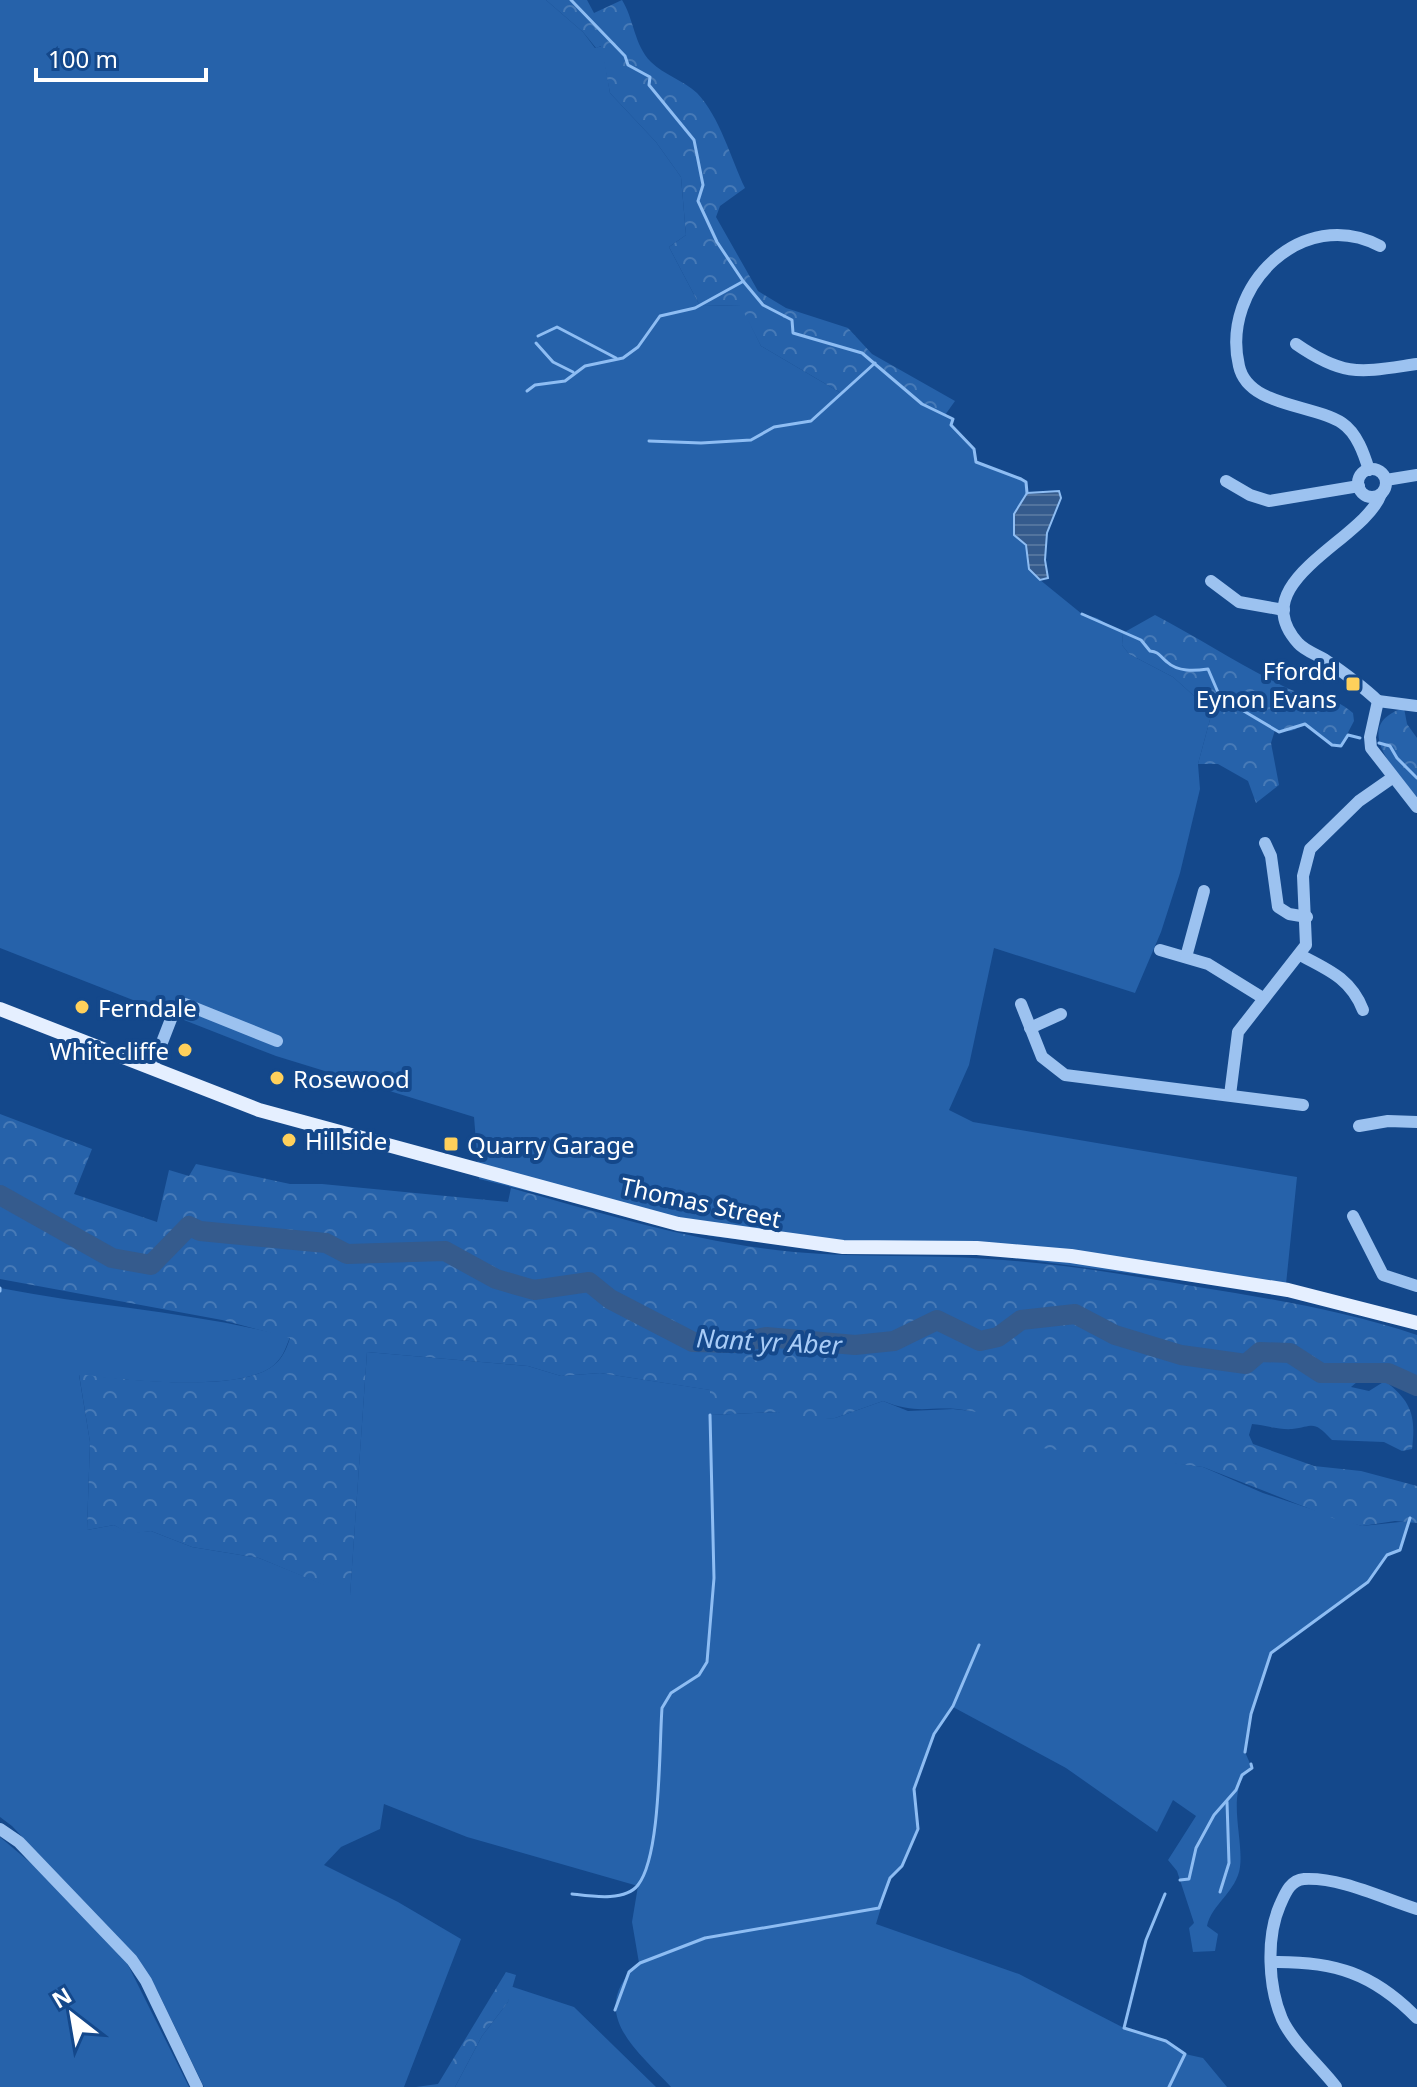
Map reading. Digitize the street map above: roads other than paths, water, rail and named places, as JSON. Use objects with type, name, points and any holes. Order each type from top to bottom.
[{"type":"main road","name":"Thomas Street","points":[[0,1009],[259,1110],[721,1233],[843,1247],[977,1248],[1071,1256],[1288,1290],[1417,1323]]},
{"type":"street","points":[[1369,470],[1361,447],[1343,423],[1260,392],[1245,381],[1238,358],[1238,315],[1247,290],[1274,260],[1295,246],[1321,237],[1346,235],[1380,246]]},
{"type":"street","points":[[1296,344],[1329,364],[1357,373],[1417,364]]},
{"type":"street","points":[[1363,519],[1360,476],[1369,470],[1381,473],[1386,480]]},
{"type":"street","points":[[1386,480],[1417,475]]},
{"type":"street","points":[[1386,480],[1372,511],[1291,582],[1284,610],[1288,630],[1300,646],[1378,701],[1417,706]]},
{"type":"street","points":[[1226,481],[1250,495],[1269,501],[1362,491],[1381,494]]},
{"type":"street","points":[[1211,581],[1239,602],[1284,610]]},
{"type":"street","points":[[1378,701],[1370,743],[1374,755],[1417,807]]},
{"type":"street","points":[[1230,1095],[1238,1032],[1306,945],[1303,876],[1310,849],[1359,801],[1392,778]]},
{"type":"street","points":[[1265,843],[1271,856],[1278,907],[1289,914],[1307,917]]},
{"type":"street","points":[[1186,957],[1204,891]]},
{"type":"street","points":[[1160,950],[1218,969],[1263,998]]},
{"type":"street","points":[[1300,955],[1345,979],[1356,991],[1363,1010]]},
{"type":"street","points":[[152,1068],[173,1014],[185,1004],[277,1041]]},
{"type":"street","points":[[1021,1004],[1042,1057],[1065,1075],[1303,1105]]},
{"type":"street","points":[[1030,1028],[1061,1014]]},
{"type":"street","points":[[1359,1126],[1388,1121],[1417,1122]]},
{"type":"street","points":[[1353,1216],[1383,1275],[1417,1286]]},
{"type":"street","points":[[0,1829],[19,1842],[132,1960],[146,1981],[197,2087]]},
{"type":"street","points":[[1336,2087],[1283,2020],[1270,1936],[1277,1912],[1289,1886],[1301,1879],[1333,1883],[1417,1909]]},
{"type":"street","points":[[1272,1962],[1333,1966],[1368,1978],[1393,1994],[1417,2018]]},
{"type":"waterway","points":[[571,0],[625,56],[628,65],[650,77],[649,85],[694,140],[703,185],[698,201],[717,242],[763,305],[792,320],[793,333],[862,353],[922,404],[953,419],[951,425],[974,449],[976,462],[1026,482],[1027,493]]},
{"type":"waterway","points":[[527,391],[535,385],[565,381],[585,366],[623,358],[638,347],[660,316],[695,308],[742,282]]},
{"type":"waterway","points":[[538,336],[557,327],[616,358]]},
{"type":"waterway","points":[[536,343],[553,362],[573,372]]},
{"type":"waterway","points":[[649,441],[701,443],[751,440],[774,427],[811,421],[875,363]]},
{"type":"waterway","points":[[1082,614],[1141,640],[1150,651],[1158,653],[1176,668],[1208,669],[1220,697],[1279,732],[1305,724],[1332,745],[1341,746],[1348,735],[1360,738]]},
{"type":"waterway","points":[[1379,743],[1390,746],[1417,778]]},
{"type":"waterway","name":"Nant yr Aber","points":[[0,1195],[112,1258],[151,1265],[189,1226],[200,1231],[326,1243],[347,1254],[445,1251],[496,1279],[534,1290],[589,1282],[610,1299],[693,1342],[737,1343],[766,1337],[855,1345],[894,1341],[937,1320],[980,1341],[998,1337],[1021,1320],[1075,1314],[1115,1335],[1181,1355],[1246,1364],[1260,1352],[1290,1353],[1321,1373],[1388,1373],[1417,1386]]},
{"type":"waterway","points":[[572,1894],[616,1896],[638,1885],[646,1871],[655,1827],[662,1708],[671,1693],[699,1675],[707,1662],[714,1578],[710,1415]]},
{"type":"waterway","points":[[1245,1752],[1251,1714],[1271,1653],[1368,1582],[1387,1555],[1400,1550],[1410,1518]]},
{"type":"waterway","points":[[615,2010],[629,1972],[640,1963],[705,1938],[879,1908],[890,1878],[902,1866],[918,1829],[914,1789],[934,1734],[953,1706],[979,1645]]},
{"type":"waterway","points":[[1180,1880],[1189,1879],[1196,1848],[1214,1815],[1236,1790],[1242,1775],[1252,1768],[1251,1764]]},
{"type":"waterway","points":[[1220,1892],[1229,1863],[1227,1802]]},
{"type":"waterway","points":[[1165,1894],[1146,1940],[1124,2028],[1166,2041],[1185,2054],[1169,2087]]},
{"type":"place","name":"Ffordd Eynon Evans","points":[[1353,684]]},
{"type":"place","name":"Ferndale","points":[[82,1007]]},
{"type":"place","name":"Whitecliffe","points":[[185,1050]]},
{"type":"place","name":"Rosewood","points":[[277,1078]]},
{"type":"place","name":"Hillside","points":[[289,1140]]},
{"type":"place","name":"Quarry Garage","points":[[451,1144]]}]
